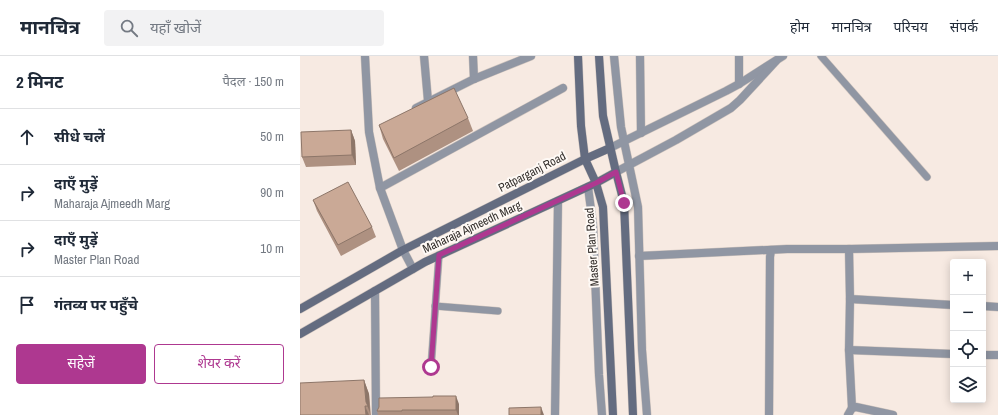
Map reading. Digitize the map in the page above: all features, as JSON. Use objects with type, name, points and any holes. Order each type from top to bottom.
[{"type":"main road","name":"Master Plan Road","points":[[578,56],[581,126],[585,158],[592,185],[603,207],[613,415]]},
{"type":"main road","points":[[599,56],[603,116],[624,203],[633,415]]},
{"type":"main road","name":"Patparganj Road","points":[[300,309],[403,250],[585,158],[610,148]]},
{"type":"main road","name":"Maharaja Ajmeedh Marg","points":[[300,334],[439,255],[558,201],[616,172]]},
{"type":"street","points":[[365,56],[372,130],[380,188],[403,250],[413,269]]},
{"type":"street","points":[[424,56],[428,101]]},
{"type":"street","points":[[473,56],[474,79]]},
{"type":"street","points":[[408,111],[474,79],[531,56]]},
{"type":"street","points":[[614,56],[621,127],[638,207],[642,350],[647,415]]},
{"type":"street","points":[[640,56],[641,133]]},
{"type":"street","points":[[739,56],[740,84]]},
{"type":"street","name":"Patparganj Road","points":[[610,148],[740,84],[783,56]]},
{"type":"street","name":"Patparganj Road","points":[[616,172],[630,166],[731,108],[776,61]]},
{"type":"street","points":[[380,188],[563,88]]},
{"type":"street","points":[[592,185],[599,376],[602,415]]},
{"type":"street","points":[[555,415],[558,201]]},
{"type":"street","points":[[639,256],[771,250],[998,246]]},
{"type":"street","points":[[849,249],[850,411]]},
{"type":"street","points":[[769,415],[771,250]]},
{"type":"street","points":[[375,291],[376,415]]},
{"type":"street","points":[[850,299],[950,305]]},
{"type":"street","points":[[986,306],[998,307]]},
{"type":"street","points":[[849,350],[950,354]]},
{"type":"street","points":[[986,355],[998,355]]},
{"type":"street","points":[[850,411],[856,407],[893,415]]},
{"type":"lane","points":[[822,56],[927,177]]},
{"type":"lane","points":[[431,367],[439,255]]},
{"type":"lane","points":[[436,306],[498,311]]},
{"type":"building","points":[[454,88],[468,118],[394,158],[379,125]]},
{"type":"building","points":[[351,130],[352,155],[302,157],[301,132]]},
{"type":"building","points":[[348,182],[372,227],[338,245],[313,200]]},
{"type":"building","points":[[364,380],[366,402],[368,406],[365,406],[366,415],[300,415],[300,383]]},
{"type":"building","points":[[456,396],[456,410],[377,411],[379,407],[379,398]]},
{"type":"building","points":[[541,407],[541,415],[509,415],[509,408]]},
{"type":"route","points":[[431,367],[439,255],[596,183],[616,172],[624,203]]}]
